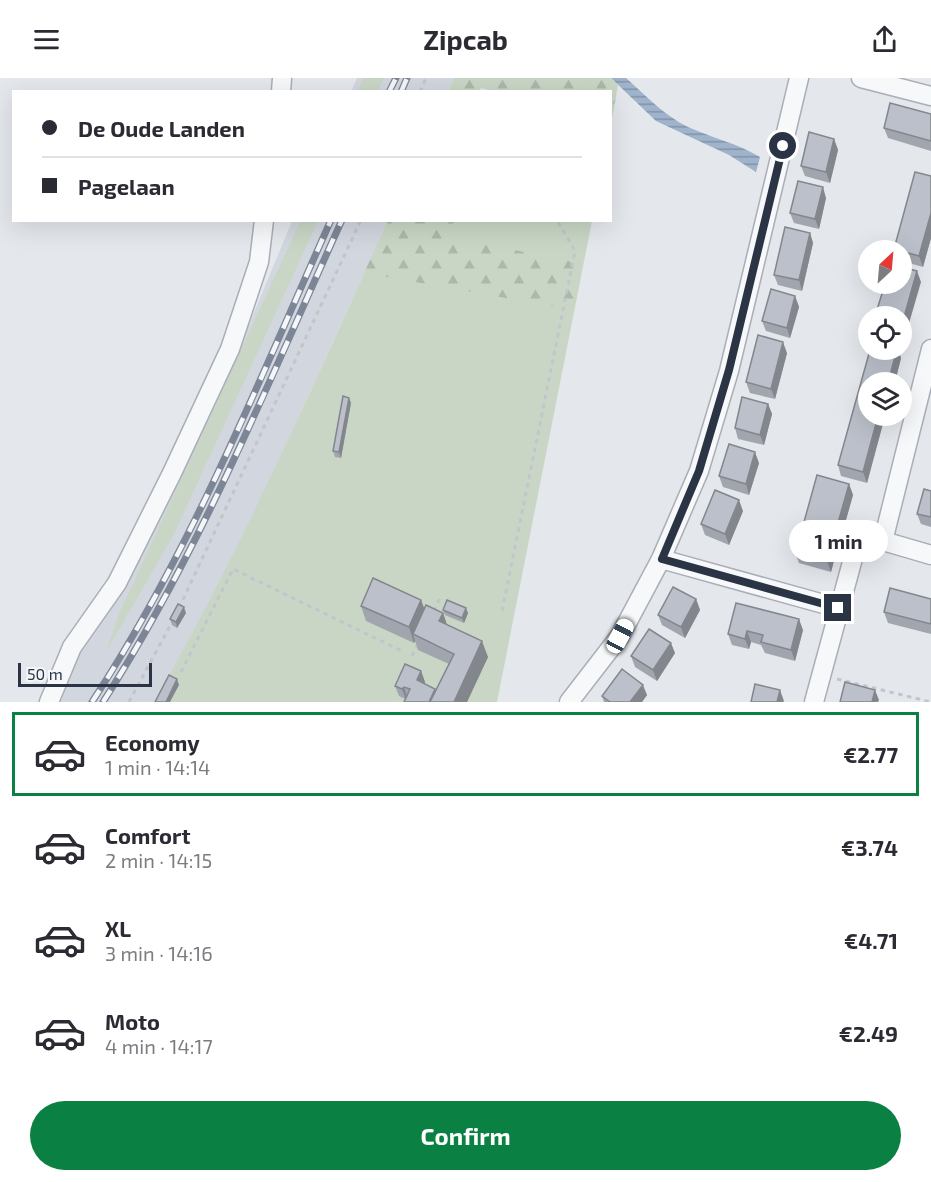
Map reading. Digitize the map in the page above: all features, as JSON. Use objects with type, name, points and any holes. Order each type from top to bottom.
[{"type":"street","points":[[570,702],[620,636],[662,559],[699,471],[729,370],[799,78]]},
{"type":"street","points":[[861,78],[931,96]]},
{"type":"street","points":[[49,702],[72,647],[122,573],[230,349],[259,262],[264,222]]},
{"type":"street","points":[[883,541],[931,349]]},
{"type":"street","points":[[814,702],[855,551],[883,541],[931,555]]},
{"type":"street","points":[[662,559],[838,608]]},
{"type":"path","points":[[129,702],[196,574],[360,222]]},
{"type":"path","points":[[502,611],[575,251],[558,222]]},
{"type":"path","points":[[181,672],[233,569],[402,651]]},
{"type":"path","points":[[430,618],[440,598]]},
{"type":"path","points":[[412,656],[422,637]]},
{"type":"path","points":[[821,675],[931,702]]},
{"type":"shaded area","points":[[357,78],[454,78],[448,90],[352,90]]},
{"type":"shaded area","points":[[292,222],[388,222],[243,539],[201,620],[154,702],[57,702],[85,642],[121,588],[215,407]]},
{"type":"green space","points":[[363,78],[384,78],[378,90],[358,90]]},
{"type":"green space","points":[[454,78],[611,78],[618,85],[612,118],[612,90],[488,90],[481,88],[480,90],[448,90]]},
{"type":"green space","points":[[300,222],[318,222],[173,536],[106,652],[119,614]]},
{"type":"green space","points":[[388,222],[592,222],[497,702],[154,702],[218,584],[305,404]]},
{"type":"green space","points":[[388,222],[454,222],[451,237],[583,264],[574,310],[364,273]]},
{"type":"water","points":[[611,78],[626,78],[663,111],[688,127],[760,157],[756,172],[729,155],[656,121]]},
{"type":"building","points":[[890,103],[931,114],[931,141],[884,128]]},
{"type":"building","points":[[809,132],[834,139],[826,172],[801,166]]},
{"type":"building","points":[[915,172],[931,176],[931,213],[919,256],[912,254],[912,240],[896,240]]},
{"type":"building","points":[[798,181],[823,187],[815,219],[790,213]]},
{"type":"building","points":[[785,227],[810,233],[799,280],[774,275]]},
{"type":"building","points":[[912,270],[917,271],[912,289]]},
{"type":"building","points":[[771,289],[795,296],[787,328],[762,321]]},
{"type":"building","points":[[882,294],[910,294],[907,306],[878,306]]},
{"type":"building","points":[[758,335],[783,342],[771,389],[746,382]]},
{"type":"building","points":[[867,360],[894,360],[891,372],[864,372]]},
{"type":"building","points":[[858,393],[858,426],[875,426],[863,472],[838,465]]},
{"type":"building","points":[[343,396],[349,398],[339,452],[333,451]]},
{"type":"building","points":[[742,397],[768,404],[760,435],[735,428]]},
{"type":"building","points":[[729,444],[755,452],[746,484],[719,476]]},
{"type":"building","points":[[817,475],[849,484],[836,530],[804,522]]},
{"type":"building","points":[[924,489],[931,491],[931,517],[917,514]]},
{"type":"building","points":[[715,490],[739,500],[725,534],[701,524]]},
{"type":"building","points":[[799,538],[831,546],[827,561],[795,553]]},
{"type":"building","points":[[373,578],[421,600],[409,627],[361,606]]},
{"type":"building","points":[[673,587],[696,599],[681,627],[658,615]]},
{"type":"building","points":[[890,588],[931,599],[931,624],[884,612]]},
{"type":"building","points":[[447,600],[466,608],[462,618],[443,610]]},
{"type":"building","points":[[736,603],[799,619],[791,650],[761,642],[763,635],[747,631],[745,639],[728,634]]},
{"type":"building","points":[[178,604],[184,607],[176,622],[170,619]]},
{"type":"building","points":[[426,605],[443,613],[439,621],[482,641],[454,702],[430,702],[454,654],[413,634]]},
{"type":"building","points":[[649,629],[671,643],[653,670],[631,656]]},
{"type":"building","points":[[405,664],[421,671],[417,680],[435,689],[429,702],[404,702],[410,689],[395,686]]},
{"type":"building","points":[[622,669],[643,685],[630,702],[610,702],[602,696]]},
{"type":"building","points":[[169,675],[177,679],[166,702],[155,702]]},
{"type":"building","points":[[845,682],[875,690],[872,702],[840,702]]},
{"type":"building","points":[[755,684],[780,690],[777,702],[751,702]]},
{"type":"railway","points":[[390,90],[396,78]]},
{"type":"railway","points":[[402,90],[407,78]]},
{"type":"railway","points":[[92,702],[160,587],[191,527],[249,405],[330,222]]},
{"type":"railway","points":[[103,702],[138,645],[202,526],[341,222]]},
{"type":"route","points":[[783,146],[729,370],[699,471],[662,559],[838,608]]}]
